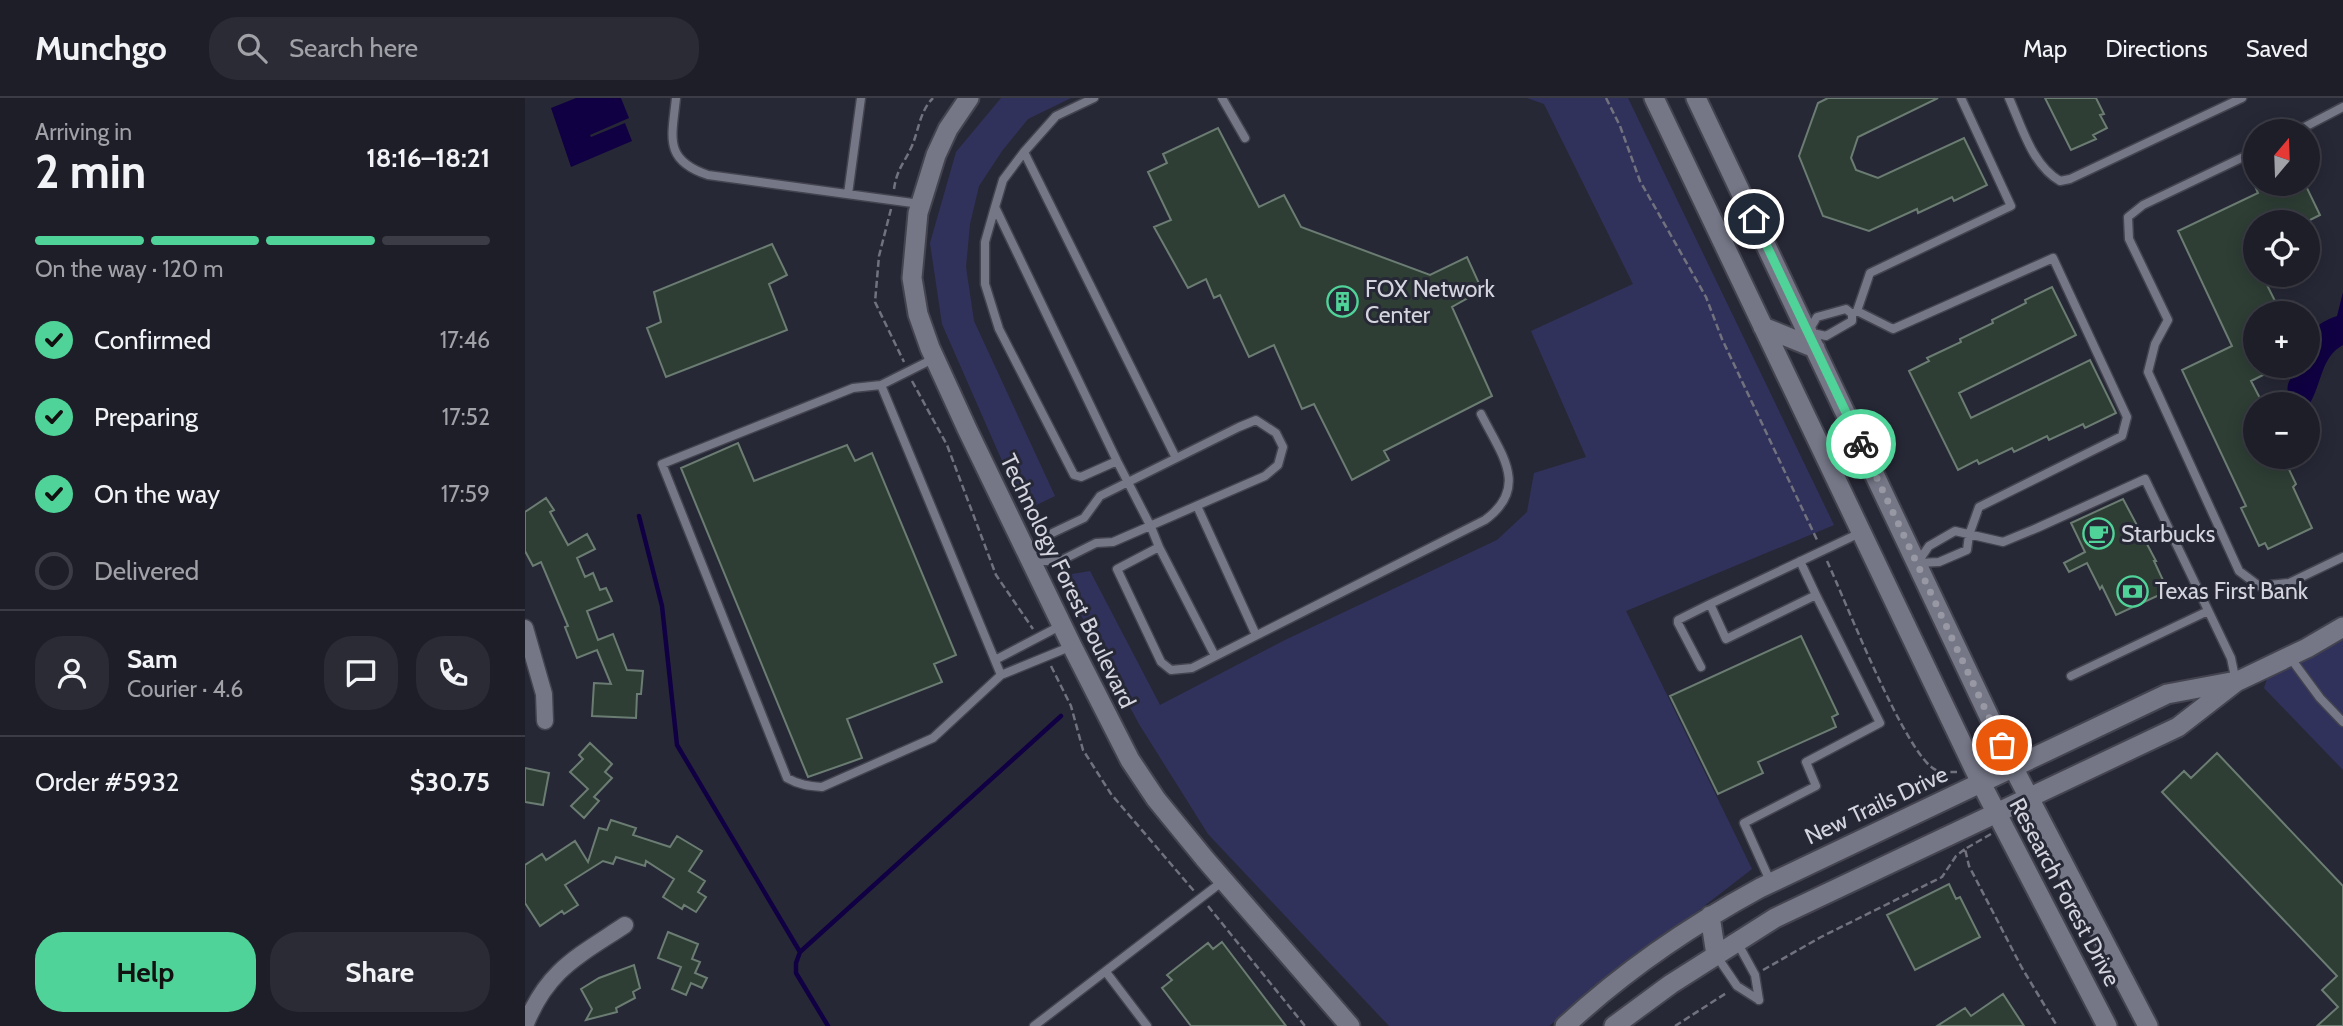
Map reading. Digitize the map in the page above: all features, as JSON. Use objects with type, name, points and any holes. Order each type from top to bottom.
[{"type":"street","name":"Technology Forest Boulevard","points":[[969,98],[948,129],[936,155],[920,204],[914,245],[912,278],[918,314],[935,358],[1072,646],[1130,760],[1156,799],[1350,1026]]},
{"type":"street","name":"Research Forest Drive","points":[[1654,98],[1981,783],[2108,1026]]},
{"type":"street","name":"Research Forest Drive","points":[[1696,98],[2013,767],[2148,1026]]},
{"type":"street","points":[[1763,327],[1811,340]]},
{"type":"street","name":"New Trails Drive","points":[[1614,1026],[1671,984],[1775,918],[2000,818],[2028,797],[2178,727],[2236,682],[2343,627]]},
{"type":"street","points":[[525,628],[544,694],[545,722]]},
{"type":"street","name":"New Trails Drive","points":[[1565,1026],[1594,998],[1710,916],[1771,883],[2167,694],[2236,682]]},
{"type":"street","points":[[1710,916],[1738,942]]},
{"type":"street","points":[[1710,916],[1716,955]]},
{"type":"street","points":[[525,1026],[541,993],[565,964],[625,925]]},
{"type":"lane","points":[[676,98],[671,141],[686,166],[708,175],[920,204]]},
{"type":"lane","points":[[848,194],[861,98]]},
{"type":"lane","points":[[1094,98],[1056,116],[1003,180],[985,243],[985,284],[999,330],[1074,475],[1080,477],[1117,461]]},
{"type":"lane","points":[[1222,98],[1245,138]]},
{"type":"lane","points":[[1917,563],[1939,562],[1967,550],[1969,535],[1979,507],[2122,436],[2127,417],[2053,258],[1893,330],[1855,313],[1846,309],[1817,317],[1811,340],[1826,336],[1852,321],[1855,313],[1870,273],[2011,205],[1961,98]]},
{"type":"lane","points":[[2009,98],[2039,164],[2048,174],[2060,181],[2070,179],[2242,98]]},
{"type":"lane","points":[[2320,119],[2343,107]]},
{"type":"lane","points":[[1024,152],[1176,458]]},
{"type":"lane","points":[[2243,157],[2144,205],[2128,217],[2129,239],[2168,320],[2155,344],[2148,372],[2239,571],[2259,586],[2289,583],[2343,557]]},
{"type":"lane","points":[[995,207],[1127,483],[1215,656]]},
{"type":"lane","points":[[935,358],[881,385],[853,388],[662,464],[787,778],[795,783],[822,787],[933,738],[1001,675],[1072,646]]},
{"type":"lane","points":[[881,385],[1001,675]]},
{"type":"lane","points":[[1159,547],[1117,569],[1161,662],[1171,670],[1192,668],[1485,520],[1500,509],[1510,491],[1508,468],[1481,414]]},
{"type":"lane","points":[[1256,420],[1276,433],[1283,447],[1278,465],[1265,476],[1113,542],[1096,543],[1060,561],[1031,561],[1046,536],[1084,517],[1100,496],[1256,420]]},
{"type":"lane","points":[[1917,563],[1929,546],[1955,531],[2003,542],[2145,479],[2231,658],[2236,682]]},
{"type":"lane","points":[[1197,506],[1256,635]]},
{"type":"lane","points":[[1701,667],[1678,620],[1862,532]]},
{"type":"lane","points":[[1771,883],[1744,823],[1816,786],[1806,762],[1880,723],[1800,561]]},
{"type":"lane","points":[[1710,604],[1727,639],[1816,595]]},
{"type":"lane","points":[[2071,676],[2207,611]]},
{"type":"lane","points":[[995,660],[1062,625]]},
{"type":"lane","points":[[2290,656],[2320,698],[2343,722]]},
{"type":"lane","points":[[1034,1026],[1224,880]]},
{"type":"lane","points":[[1716,955],[1737,986],[1759,1000],[1755,975],[1738,942]]},
{"type":"lane","points":[[1106,972],[1147,1026]]},
{"type":"path","points":[[1607,98],[1640,181],[1706,297],[1722,339],[1852,615],[1868,659],[1921,757],[1936,770],[1961,773]]},
{"type":"path","points":[[1755,975],[1821,937],[1942,877],[1956,856],[1990,836],[2000,818]]},
{"type":"path","points":[[1965,849],[1969,866],[1996,919],[2057,1026]]},
{"type":"path","points":[[1675,1026],[1737,986]]},
{"type":"shaded area","points":[[576,98],[621,98],[629,118],[590,135],[591,137],[625,123],[632,141],[571,167],[551,108]]},
{"type":"shaded area","points":[[1001,98],[1071,98],[1028,119],[1002,151],[979,186],[970,224],[966,267],[974,321],[1055,496],[1024,511],[942,324],[930,243],[956,152]]},
{"type":"shaded area","points":[[1527,98],[1628,98],[1834,525],[1626,611],[1752,869],[1549,1026],[1389,1026],[1208,834],[1139,724],[1060,576],[1090,571],[1160,705],[1287,639],[1497,540],[1527,512],[1534,473],[1586,457],[1531,331],[1633,284],[1544,104]]},
{"type":"shaded area","points":[[2343,292],[2343,345],[2330,356],[2315,392],[2287,392],[2291,378],[2320,378],[2320,325],[2337,316]]},
{"type":"shaded area","points":[[2343,639],[2343,770],[2264,688],[2268,676]]},
{"type":"building","points":[[1828,98],[1938,98],[1858,137],[1851,158],[1856,170],[1878,178],[1964,138],[1987,185],[1954,201],[1952,197],[1918,213],[1917,209],[1869,231],[1823,216],[1799,156],[1818,103]]},
{"type":"building","points":[[2045,98],[2096,98],[2107,128],[2093,135],[2096,139],[2071,150]]},
{"type":"building","name":"FOX Network Center","points":[[1218,128],[1259,207],[1284,195],[1301,227],[1430,275],[1467,257],[1482,290],[1452,307],[1492,396],[1384,451],[1389,460],[1352,480],[1314,404],[1302,409],[1274,345],[1249,357],[1220,295],[1214,298],[1206,279],[1188,288],[1154,227],[1171,220],[1148,172],[1167,163],[1163,154]]},
{"type":"building","points":[[2252,196],[2311,196],[2318,210],[2243,210],[2243,287],[2268,287],[2275,301],[2243,301],[2243,378],[2257,378],[2251,381],[2257,392],[2243,392],[2243,469],[2289,469],[2296,484],[2293,487],[2312,528],[2268,549],[2265,543],[2259,546],[2241,508],[2246,506],[2182,370],[2232,346],[2178,231]]},
{"type":"building","points":[[772,244],[787,275],[769,284],[787,330],[666,377],[647,328],[661,322],[654,292]]},
{"type":"building","points":[[2052,287],[2076,335],[1959,393],[1971,418],[2090,360],[2116,413],[2085,428],[2083,424],[2049,440],[2047,436],[2014,452],[2012,448],[1979,464],[1977,460],[1958,470],[1909,371],[1929,361],[1927,358],[1961,342],[1960,339],[1993,323],[1992,320],[2026,303],[2025,300]]},
{"type":"building","points":[[738,443],[754,481],[847,445],[855,461],[872,453],[956,655],[934,664],[942,682],[847,719],[862,758],[808,777],[681,468]]},
{"type":"building","points":[[546,498],[554,510],[550,512],[568,545],[587,534],[595,549],[577,558],[585,577],[593,573],[600,590],[606,588],[612,601],[587,611],[598,640],[613,634],[627,670],[643,671],[641,694],[637,694],[636,718],[592,716],[594,683],[611,684],[597,650],[577,658],[565,627],[568,626],[541,562],[533,566],[525,551],[525,512]]},
{"type":"building","points":[[2123,499],[2156,561],[2168,591],[2116,615],[2087,563],[2069,572],[2064,563],[2085,552],[2071,523]]},
{"type":"building","points":[[1801,636],[1838,714],[1832,717],[1836,727],[1758,762],[1763,773],[1718,794],[1670,696]]},
{"type":"building","points":[[590,743],[612,764],[605,772],[612,778],[594,797],[599,801],[584,818],[571,806],[588,789],[570,772],[583,759],[579,755]]},
{"type":"building","points":[[2217,753],[2343,886],[2343,1026],[2317,1026],[2338,1007],[2322,990],[2337,976],[2162,792],[2184,771],[2191,778]]},
{"type":"building","points":[[525,768],[549,773],[543,805],[525,802]]},
{"type":"building","points":[[611,820],[636,828],[633,835],[670,847],[677,836],[702,851],[689,871],[705,881],[698,892],[706,897],[696,912],[684,905],[682,909],[663,897],[674,879],[646,861],[645,866],[616,857],[613,864],[603,861],[565,885],[578,905],[564,914],[562,911],[540,926],[525,903],[525,865],[542,854],[546,860],[575,841],[588,862],[599,828],[607,830]]},
{"type":"building","points":[[1949,884],[1956,899],[1960,897],[1980,937],[1915,970],[1887,915]]},
{"type":"building","points":[[668,932],[698,944],[692,959],[700,962],[695,973],[707,978],[702,988],[691,983],[686,995],[672,989],[681,967],[658,958]]},
{"type":"building","points":[[1222,942],[1286,1026],[1191,1026],[1162,988],[1172,980],[1167,975],[1208,943],[1213,949]]},
{"type":"building","points":[[634,965],[640,988],[633,992],[635,998],[616,1008],[617,1012],[586,1020],[592,1009],[581,989],[599,978]]},
{"type":"building","points":[[2003,994],[2024,1026],[1937,1026],[1965,1008],[1971,1016]]},
{"type":"waterway","points":[[639,516],[662,606],[677,745],[800,952]]},
{"type":"waterway","points":[[828,1026],[796,973],[800,952],[1061,716]]},
{"type":"way so far","points":[[1861,444],[2002,745]]},
{"type":"place","name":"FOX Network Center","points":[[1342,302]]},
{"type":"place","name":"Starbucks","points":[[2098,534]]},
{"type":"place","name":"Texas First Bank","points":[[2132,591]]},
{"type":"route","points":[[1754,219],[1861,444]]}]
